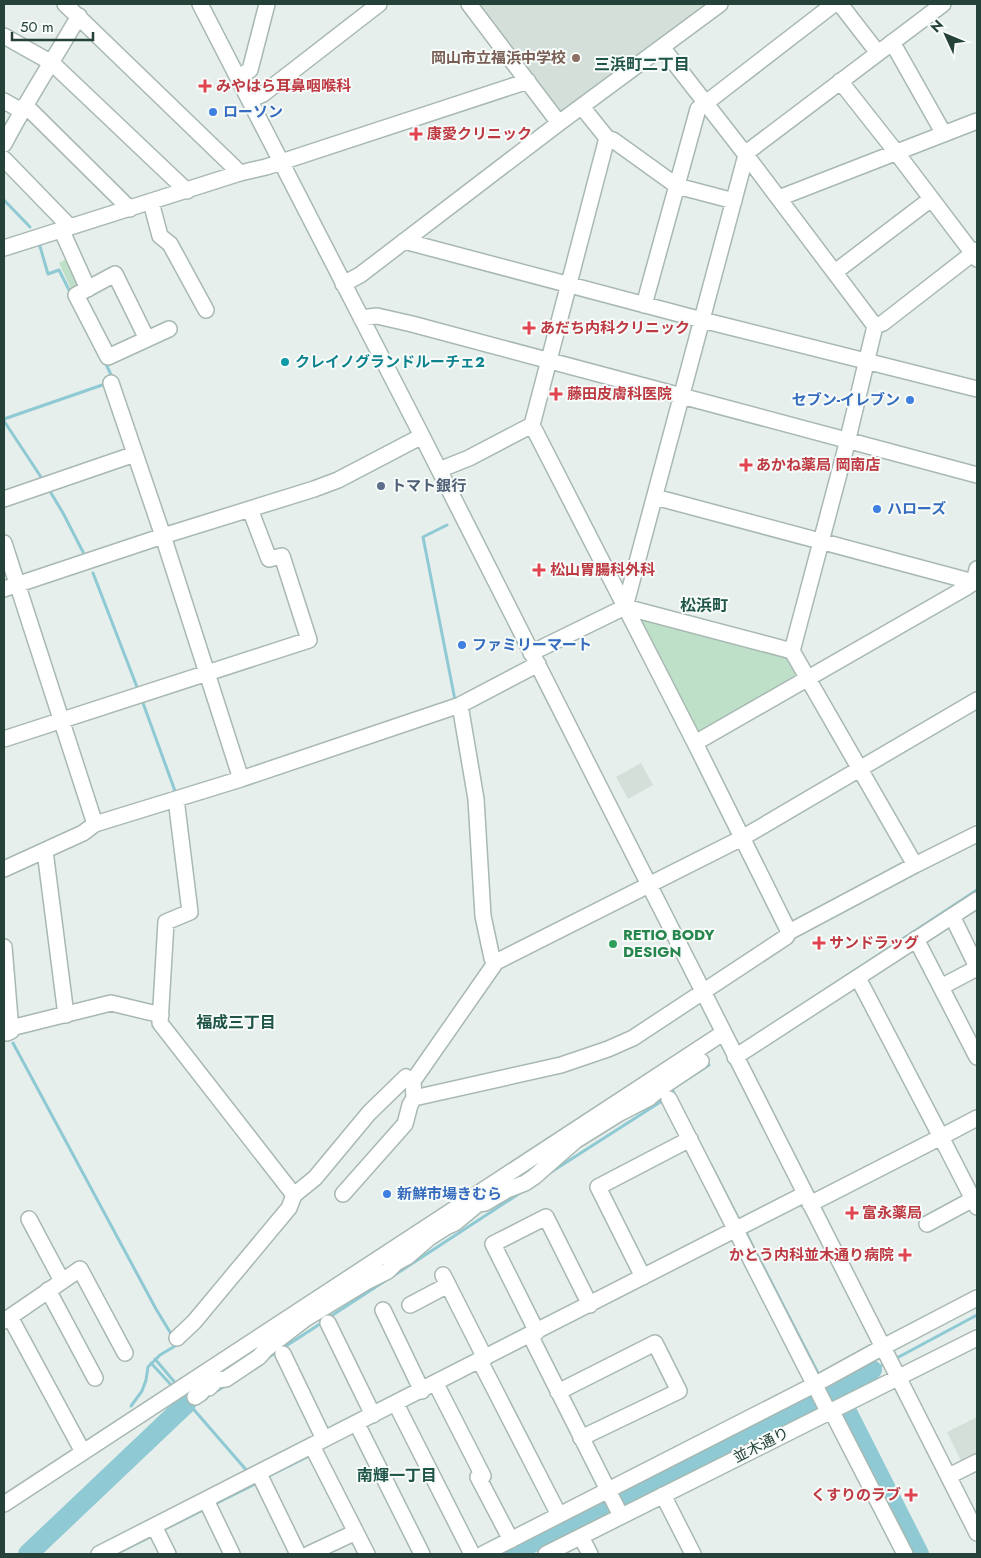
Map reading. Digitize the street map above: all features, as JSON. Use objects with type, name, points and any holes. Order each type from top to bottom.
[{"type":"street","points":[[65,4],[240,173]]},
{"type":"street","points":[[200,4],[422,436],[977,1533]]},
{"type":"street","points":[[238,77],[250,70],[267,4]]},
{"type":"street","points":[[250,100],[263,94],[379,4]]},
{"type":"street","points":[[469,4],[559,123]]},
{"type":"street","points":[[343,284],[360,275],[559,123],[720,4]]},
{"type":"street","points":[[4,870],[83,833],[95,824],[241,779],[460,705],[624,607],[745,160],[750,150],[943,4]]},
{"type":"street","points":[[644,305],[701,105],[844,6],[878,53]]},
{"type":"street","points":[[4,143],[79,16]]},
{"type":"street","points":[[4,36],[52,63],[187,191]]},
{"type":"street","points":[[892,42],[944,134]]},
{"type":"street","points":[[662,47],[701,105],[745,160],[779,198],[875,326],[792,652],[915,865]]},
{"type":"street","points":[[4,248],[528,81]]},
{"type":"street","points":[[840,81],[976,254],[883,323],[875,326]]},
{"type":"street","points":[[4,101],[24,108],[130,209]]},
{"type":"street","points":[[582,107],[607,138],[613,140],[677,186],[734,201]]},
{"type":"street","points":[[779,198],[977,121]]},
{"type":"street","points":[[607,138],[532,425],[695,743],[789,932]]},
{"type":"street","points":[[4,159],[66,228],[88,289]]},
{"type":"street","points":[[835,272],[932,198]]},
{"type":"street","points":[[151,202],[160,236],[170,244],[206,310]]},
{"type":"street","points":[[404,241],[702,320],[868,358],[977,388]]},
{"type":"street","points":[[147,339],[115,274],[76,294],[108,357],[147,339],[169,328]]},
{"type":"street","points":[[361,318],[377,316],[977,475]]},
{"type":"street","points":[[111,383],[163,536],[241,779]]},
{"type":"street","points":[[439,470],[469,458],[532,425]]},
{"type":"street","points":[[10,587],[338,480],[422,436]]},
{"type":"street","points":[[4,499],[135,454]]},
{"type":"street","points":[[655,497],[821,541],[976,578]]},
{"type":"street","points":[[4,739],[309,640],[282,556],[269,560],[250,509]]},
{"type":"street","points":[[4,543],[10,587],[61,721],[95,824]]},
{"type":"street","points":[[695,743],[808,680],[976,578]]},
{"type":"street","points":[[624,607],[792,652]]},
{"type":"street","points":[[177,1338],[194,1322],[290,1208],[294,1196],[315,1178],[369,1113],[410,1079],[496,962],[742,838],[977,700]]},
{"type":"street","points":[[460,705],[476,799],[483,916],[492,958],[496,962]]},
{"type":"street","points":[[176,799],[190,912],[166,922],[160,1023],[294,1196]]},
{"type":"street","points":[[414,1098],[561,1065],[593,1055],[633,1038],[786,937],[789,932],[977,834]]},
{"type":"street","points":[[45,851],[66,1015]]},
{"type":"street","points":[[735,1057],[977,900]]},
{"type":"street","points":[[941,987],[977,968],[952,916]]},
{"type":"street","points":[[916,939],[977,1057]]},
{"type":"street","points":[[4,947],[7,1031],[111,1003],[161,1015]]},
{"type":"street","points":[[858,978],[976,1201],[927,1224]]},
{"type":"street","points":[[4,1504],[724,1033]]},
{"type":"street","points":[[195,1397],[204,1388],[209,1388],[217,1380],[226,1379],[259,1358],[266,1349],[305,1319],[388,1271],[429,1238],[448,1226],[455,1224],[478,1204],[530,1180],[575,1142],[620,1113],[649,1098],[701,1061]]},
{"type":"street","points":[[343,1194],[405,1124],[414,1098],[410,1079]]},
{"type":"street","points":[[669,1099],[819,1384],[828,1408],[905,1554]]},
{"type":"street","points":[[100,1554],[253,1476],[358,1428],[373,1415],[398,1407],[422,1391],[438,1388],[643,1277],[941,1137],[977,1118]]},
{"type":"street","points":[[643,1277],[598,1188],[690,1139]]},
{"type":"street","points":[[590,1305],[546,1217],[492,1244],[558,1392],[619,1512]]},
{"type":"street","points":[[29,1219],[62,1281]]},
{"type":"street","points":[[83,1452],[7,1319],[80,1269],[125,1353]]},
{"type":"street","points":[[410,1305],[445,1280],[482,1363],[559,1515]]},
{"type":"street","points":[[48,1290],[94,1378]]},
{"type":"street","points":[[483,1554],[609,1492],[819,1384],[890,1361],[977,1298]]},
{"type":"street","points":[[383,1310],[422,1391]]},
{"type":"street","points":[[328,1323],[373,1415]]},
{"type":"street","name":"並木通り","points":[[546,1554],[581,1537],[619,1512],[663,1495],[828,1408],[890,1361],[977,1338]]},
{"type":"street","points":[[558,1392],[655,1343],[679,1391],[581,1438]]},
{"type":"street","points":[[283,1354],[317,1448],[367,1554]]},
{"type":"street","points":[[438,1388],[482,1476],[478,1477],[510,1540]]},
{"type":"street","points":[[398,1407],[472,1554]]},
{"type":"street","points":[[358,1428],[422,1554]]},
{"type":"street","points":[[949,1476],[977,1462]]},
{"type":"street","points":[[253,1476],[262,1480],[298,1554]]},
{"type":"street","points":[[663,1495],[693,1554]]},
{"type":"street","points":[[206,1500],[232,1554]]},
{"type":"street","points":[[154,1526],[168,1554]]},
{"type":"street","points":[[309,1554],[356,1532]]},
{"type":"street","points":[[581,1537],[590,1554]]},
{"type":"shaded area","name":"岡山市立福浜中学校","points":[[476,4],[707,4],[563,113],[557,112]]},
{"type":"shaded area","points":[[641,763],[653,785],[628,799],[616,777]]},
{"type":"shaded area","points":[[977,1417],[977,1455],[962,1463],[947,1432]]},
{"type":"green space","points":[[70,257],[84,286],[72,291],[59,263]]},
{"type":"green space","points":[[637,614],[786,654],[800,675],[700,738]]},
{"type":"waterway","points":[[4,200],[30,227]]},
{"type":"waterway","points":[[39,243],[48,274],[59,270],[71,294]]},
{"type":"waterway","points":[[105,362],[113,379]]},
{"type":"waterway","points":[[4,419],[108,383]]},
{"type":"waterway","points":[[4,421],[41,477]]},
{"type":"waterway","points":[[51,493],[83,552]]},
{"type":"waterway","points":[[447,525],[423,537],[455,700]]},
{"type":"waterway","points":[[93,573],[137,687]]},
{"type":"waterway","points":[[143,703],[175,791]]},
{"type":"waterway","points":[[816,996],[977,890]]},
{"type":"waterway","points":[[13,1043],[156,1309],[173,1337]]},
{"type":"waterway","points":[[672,1095],[674,1093],[672,1089],[709,1065]]},
{"type":"waterway","points":[[548,1174],[665,1099]]},
{"type":"waterway","points":[[711,1165],[740,1222]]},
{"type":"waterway","points":[[393,1276],[520,1193]]},
{"type":"waterway","points":[[744,1229],[820,1377]]},
{"type":"waterway","points":[[328,1318],[388,1279]]},
{"type":"waterway","points":[[895,1359],[977,1315]]},
{"type":"waterway","points":[[266,1359],[323,1322]]},
{"type":"waterway","points":[[131,1406],[142,1391],[148,1367],[160,1355],[180,1343]]},
{"type":"waterway","points":[[155,1359],[177,1385]]},
{"type":"waterway","points":[[151,1363],[173,1387]]},
{"type":"waterway","points":[[872,1370],[887,1363]]},
{"type":"waterway","points":[[510,1554],[872,1370]]},
{"type":"waterway","points":[[824,1385],[828,1393]]},
{"type":"waterway","points":[[205,1398],[225,1386]]},
{"type":"waterway","points":[[182,1392],[189,1404],[186,1404]]},
{"type":"waterway","points":[[178,1394],[186,1404]]},
{"type":"waterway","points":[[194,1403],[189,1404],[248,1472]]},
{"type":"waterway","points":[[28,1554],[186,1404]]},
{"type":"waterway","points":[[846,1410],[919,1554]]},
{"type":"waterway","points":[[265,1478],[311,1455]]},
{"type":"waterway","points":[[213,1505],[257,1483]]},
{"type":"waterway","points":[[161,1531],[205,1509]]},
{"type":"waterway","points":[[116,1554],[154,1535]]},
{"type":"place","name":"岡山市立福浜中学校","points":[[576,58]]},
{"type":"place","name":"みやはら耳鼻咽喉科","points":[[205,86]]},
{"type":"place","name":"ローソン","points":[[213,112]]},
{"type":"place","name":"康愛クリニック","points":[[416,134]]},
{"type":"place","name":"あだち内科クリニック","points":[[529,328]]},
{"type":"place","name":"クレイノグランドルーチェ2","points":[[285,362]]},
{"type":"place","name":"藤田皮膚科医院","points":[[556,394]]},
{"type":"place","name":"セブン-イレブン","points":[[910,400]]},
{"type":"place","name":"あかね薬局 岡南店","points":[[746,465]]},
{"type":"place","name":"トマト銀行","points":[[381,486]]},
{"type":"place","name":"ハローズ","points":[[877,509]]},
{"type":"place","name":"松山胃腸科外科","points":[[539,570]]},
{"type":"place","name":"ファミリーマート","points":[[462,645]]},
{"type":"place","name":"サンドラッグ","points":[[819,943]]},
{"type":"place","name":"RETIO BODY DESIGN","points":[[613,944]]},
{"type":"place","name":"新鮮市場きむら","points":[[387,1194]]},
{"type":"place","name":"富永薬局","points":[[852,1213]]},
{"type":"place","name":"かとう内科並木通り病院","points":[[905,1255]]},
{"type":"place","name":"くすりのラブ","points":[[911,1495]]},
{"type":"district","name":"三浜町二丁目","points":[[642,64]]},
{"type":"district","name":"松浜町","points":[[704,605]]},
{"type":"district","name":"福成三丁目","points":[[236,1022]]},
{"type":"district","name":"南輝一丁目","points":[[397,1475]]}]
